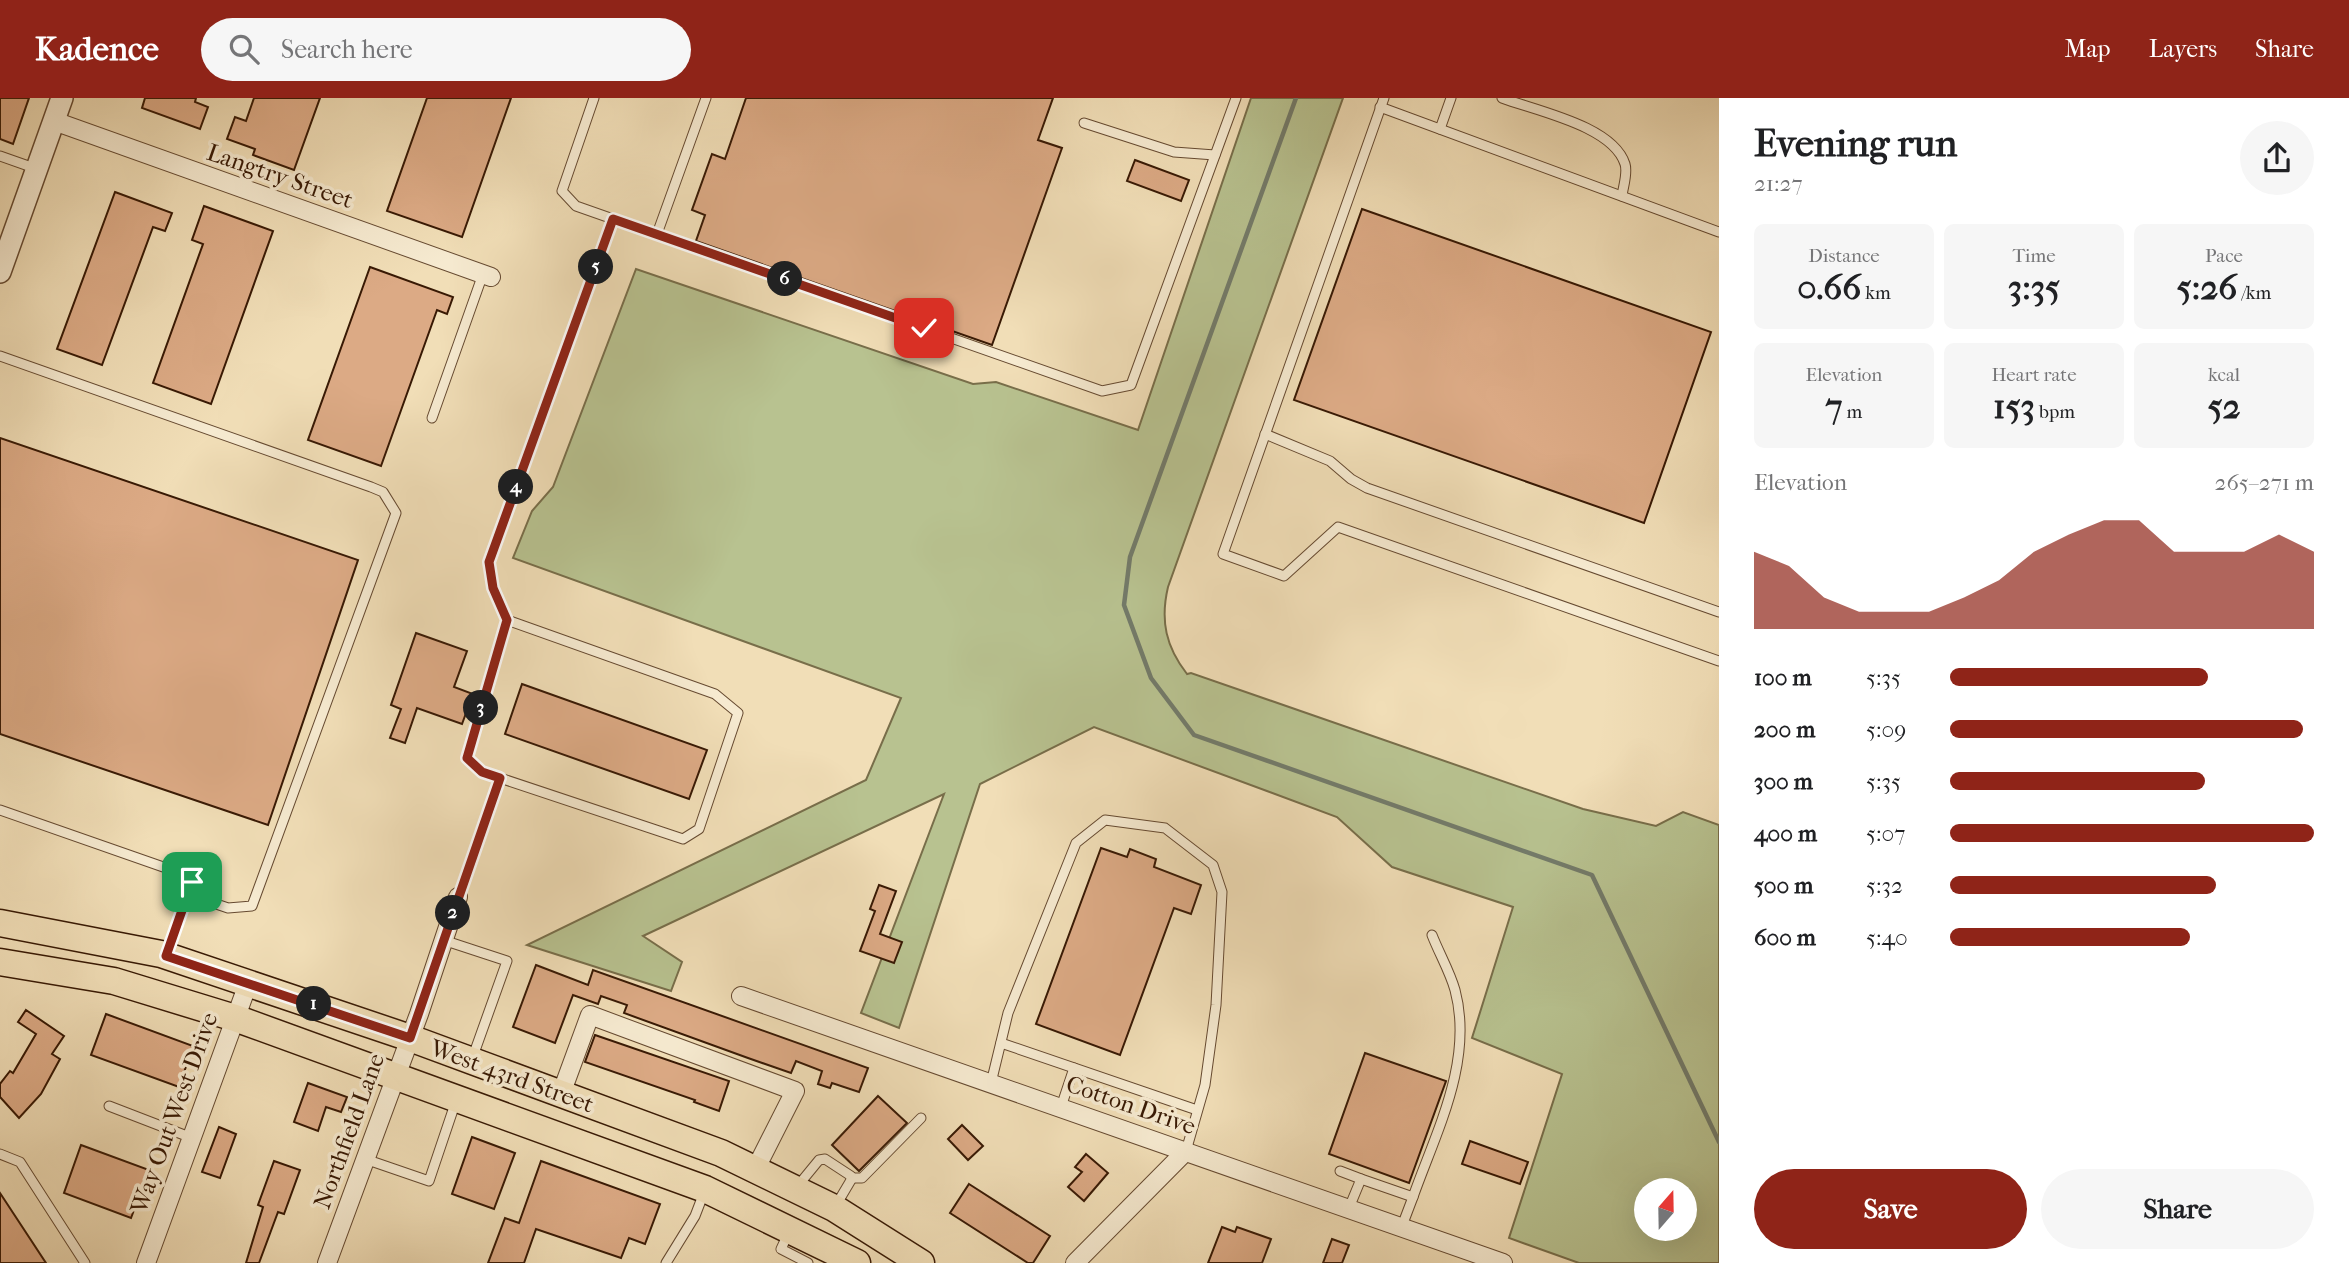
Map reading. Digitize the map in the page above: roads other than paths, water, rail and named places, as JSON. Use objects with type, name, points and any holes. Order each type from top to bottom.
[{"type":"main road","name":"West 43rd Street","points":[[0,923],[166,956],[249,981],[410,1038],[721,1153],[834,1208],[921,1263]]},
{"type":"main road","name":"West 43rd Street","points":[[0,962],[114,981],[235,1017],[705,1189],[857,1263]]},
{"type":"main road","points":[[705,1189],[721,1153]]},
{"type":"street","points":[[0,272],[62,98]]},
{"type":"street","name":"Langtry Street","points":[[54,121],[487,275]]},
{"type":"street","name":"Northfield Lane","points":[[327,1263],[410,1038],[458,897]]},
{"type":"street","name":"Way Out West Drive","points":[[146,1263],[249,981]]},
{"type":"street","name":"Cotton Drive","points":[[741,996],[1402,1226],[1482,1259],[1503,1263]]},
{"type":"street","points":[[561,1094],[590,1014],[795,1091],[755,1170]]},
{"type":"street","points":[[1075,1263],[1186,1151]]},
{"type":"lane","points":[[594,98],[562,191],[576,206],[1102,391],[1131,385],[1236,98]]},
{"type":"lane","points":[[657,234],[706,98]]},
{"type":"lane","points":[[1440,130],[1451,98]]},
{"type":"lane","points":[[1502,98],[1595,132],[1616,145],[1626,167],[1622,197]]},
{"type":"lane","points":[[1719,232],[1440,130],[1382,103],[1223,554],[1284,576],[1338,527],[1719,661]]},
{"type":"lane","points":[[1084,123],[1174,152],[1215,155]]},
{"type":"lane","points":[[0,156],[37,169]]},
{"type":"lane","points":[[507,620],[715,694],[738,713],[699,829],[683,839],[482,772],[467,758],[507,620],[493,588],[489,562],[613,219]]},
{"type":"lane","points":[[432,418],[487,275]]},
{"type":"lane","points":[[0,356],[371,487],[383,492],[396,513],[252,906],[228,908],[187,894]]},
{"type":"lane","points":[[1265,434],[1330,461],[1351,480],[1367,488],[1719,612]]},
{"type":"lane","points":[[458,897],[500,778]]},
{"type":"lane","points":[[0,810],[189,877],[192,882],[166,956]]},
{"type":"lane","points":[[990,1083],[1008,1013],[1076,843],[1105,820],[1165,828],[1213,866],[1222,892],[1216,1004],[1205,1085],[1186,1151]]},
{"type":"lane","points":[[1402,1226],[1454,1084],[1460,1056],[1455,990],[1432,935]]},
{"type":"lane","points":[[443,940],[507,961],[471,1061]]},
{"type":"lane","points":[[1001,1043],[1198,1110]]},
{"type":"lane","points":[[1061,1107],[1074,1068]]},
{"type":"lane","points":[[365,1159],[429,1181],[457,1098]]},
{"type":"lane","points":[[109,1106],[192,1138]]},
{"type":"lane","points":[[795,1190],[819,1160],[825,1159],[851,1178],[862,1178],[921,1118]]},
{"type":"lane","points":[[0,1154],[20,1162],[85,1263]]},
{"type":"lane","points":[[1340,1171],[1413,1197]]},
{"type":"lane","points":[[834,1208],[851,1178]]},
{"type":"lane","points":[[1349,1208],[1361,1179]]},
{"type":"lane","points":[[666,1263],[695,1216],[705,1189]]},
{"type":"lane","points":[[791,1229],[781,1249],[808,1263]]},
{"type":"waterway","points":[[1296,98],[1130,557],[1124,605],[1151,678],[1194,735],[1592,875],[1719,1142]]}]
